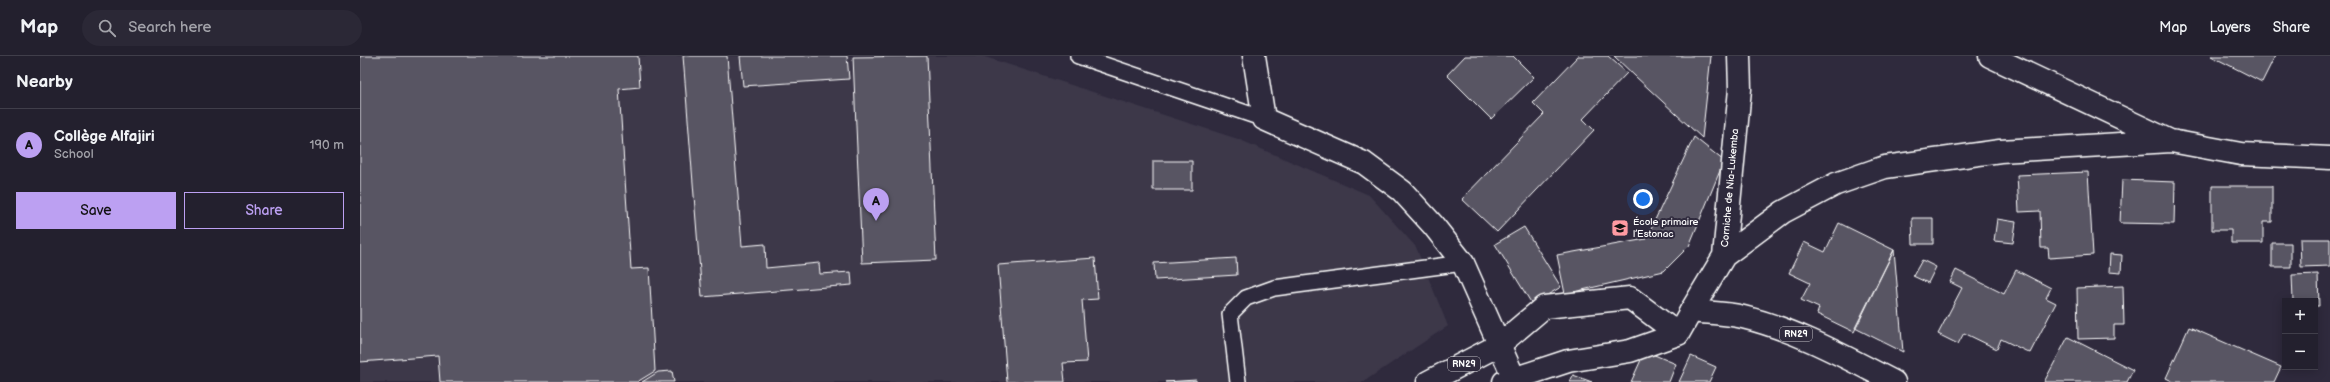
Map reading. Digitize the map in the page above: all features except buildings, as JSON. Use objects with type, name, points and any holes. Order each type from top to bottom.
[{"type":"street","points":[[1254,56],[1264,119],[1364,163],[1402,191],[1433,225],[1463,264],[1499,345],[1509,380],[1568,361],[1630,351],[1678,334]]},
{"type":"street","name":"Corniche de Nia-Lukemba","points":[[1678,334],[1724,256],[1740,89],[1739,56]]},
{"type":"street","points":[[1990,56],[2171,141]]},
{"type":"street","points":[[1724,256],[1783,212],[1836,184],[1885,167],[2000,151],[2171,141],[2241,154],[2330,158]]},
{"type":"street","name":"RN29","points":[[1428,382],[1499,345],[1544,307],[1630,298],[1678,334]]},
{"type":"street","name":"RN29","points":[[1691,311],[1741,317],[1774,326],[1818,342],[1894,382]]},
{"type":"lane","points":[[1078,56],[1264,119]]},
{"type":"lane","points":[[1238,382],[1230,314],[1246,298],[1274,288],[1463,264]]},
{"type":"shaded area","points":[[360,56],[982,56],[1238,139],[1369,195],[1416,247],[1448,326],[1363,382],[360,382]]},
{"type":"place","name":"Collège Alfajiri","points":[[876,221]]},
{"type":"place","name":"École primaire l’Estonac","points":[[1620,228]]}]
